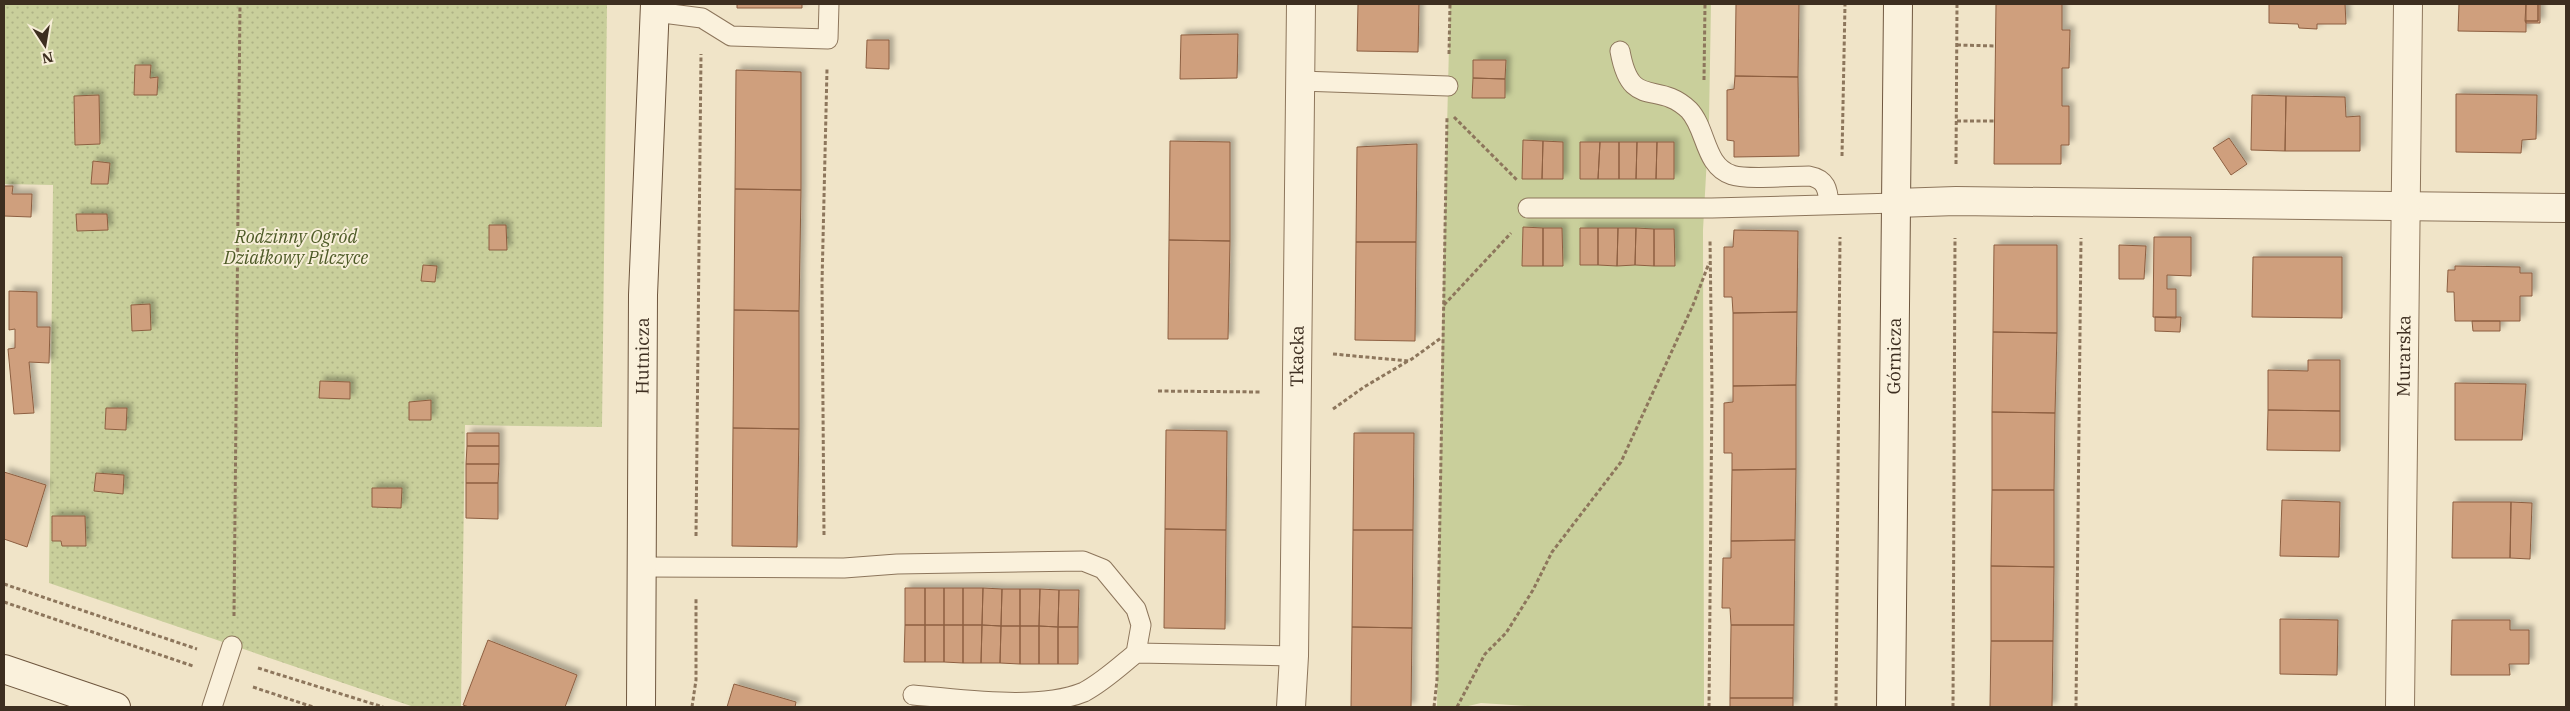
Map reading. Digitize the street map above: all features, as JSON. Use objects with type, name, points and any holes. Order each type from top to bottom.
[{"type":"street","name":"Tkacka","points":[[1291,707],[1294,656],[1301,4]]},
{"type":"street","name":"Górnicza","points":[[1891,707],[1898,4]]},
{"type":"street","name":"Murarska","points":[[2400,707],[2408,4]]},
{"type":"street","name":"Hutnicza","points":[[641,707],[643,295],[655,8]]},
{"type":"street","points":[[1896,203],[1956,201],[2566,208]]},
{"type":"street","points":[[4,669],[116,707]]},
{"type":"lane","points":[[655,8],[702,18],[731,36],[828,39],[829,4]]},
{"type":"lane","points":[[1620,51],[1624,73],[1632,85],[1649,93],[1675,98],[1690,112],[1710,156],[1721,170],[1733,176],[1808,176],[1819,178],[1828,188],[1835,205]]},
{"type":"lane","points":[[1300,81],[1448,86]]},
{"type":"lane","points":[[1528,208],[1712,208],[1896,203]]},
{"type":"lane","points":[[642,567],[844,568],[897,564],[1083,561],[1103,569],[1136,609],[1142,625],[1136,653],[1106,678],[1082,693],[1049,703],[913,695]]},
{"type":"lane","points":[[1136,653],[1294,656]]},
{"type":"lane","points":[[212,707],[228,660]]},
{"type":"path","points":[[228,660],[240,4]]},
{"type":"path","points":[[1448,86],[1450,4]]},
{"type":"path","points":[[1690,112],[1704,87],[1705,4]]},
{"type":"path","points":[[1836,707],[1835,205],[1845,4]]},
{"type":"path","points":[[1953,707],[1957,4]]},
{"type":"path","points":[[692,707],[696,680],[702,18]]},
{"type":"path","points":[[818,567],[825,527],[822,311],[828,39]]},
{"type":"path","points":[[1956,45],[1995,46]]},
{"type":"path","points":[[1434,707],[1437,680],[1442,338],[1447,110],[1528,191],[1528,208],[1524,218],[1443,306]]},
{"type":"path","points":[[1957,121],[1995,121]]},
{"type":"path","points":[[2076,707],[2081,202]]},
{"type":"path","points":[[1709,707],[1712,390],[1709,264],[1712,208]]},
{"type":"path","points":[[1457,707],[1485,654],[1506,633],[1533,590],[1552,552],[1621,462],[1693,305],[1709,264]]},
{"type":"path","points":[[1329,412],[1364,387],[1409,361],[1442,338]]},
{"type":"path","points":[[1326,354],[1409,361]]},
{"type":"path","points":[[1158,391],[1297,393]]},
{"type":"path","points":[[4,584],[228,660],[383,707]]},
{"type":"path","points":[[4,602],[228,660],[314,707]]},
{"type":"green space","name":"Rodzinny Ogród Działkowy Pilczyce","points":[[4,4],[607,4],[602,427],[465,425],[461,707],[414,707],[49,583],[53,185],[4,184]]},
{"type":"green space","points":[[1450,4],[1711,4],[1709,120],[1703,230],[1704,707],[1541,707],[1481,703],[1464,707],[1437,707],[1442,337]]},
{"type":"building","points":[[737,4],[802,4],[802,8],[737,8]]},
{"type":"building","points":[[1358,4],[1419,4],[1418,52],[1357,51]]},
{"type":"building","points":[[1736,4],[1799,4],[1798,77],[1735,76]]},
{"type":"building","points":[[1996,4],[2062,4],[2062,30],[2070,30],[2069,68],[2062,68],[2062,106],[2069,106],[2069,145],[2061,145],[2061,164],[1994,164]]},
{"type":"building","points":[[2269,4],[2345,4],[2346,24],[2317,24],[2317,29],[2299,28],[2298,24],[2269,23]]},
{"type":"building","points":[[2459,4],[2526,4],[2526,32],[2458,31]]},
{"type":"building","points":[[2526,4],[2538,4],[2538,21],[2525,21]]},
{"type":"building","points":[[2538,4],[2540,4],[2540,23],[2526,23],[2525,21],[2538,21]]},
{"type":"building","points":[[1238,34],[1237,78],[1180,79],[1181,35]]},
{"type":"building","points":[[867,40],[889,40],[889,69],[866,68]]},
{"type":"building","points":[[1473,60],[1506,60],[1505,79],[1473,78]]},
{"type":"building","points":[[135,65],[151,65],[150,78],[158,77],[157,95],[134,95]]},
{"type":"building","points":[[736,70],[801,72],[801,190],[735,189]]},
{"type":"building","points":[[1735,76],[1798,77],[1799,156],[1734,157],[1734,141],[1727,140],[1727,90],[1734,89]]},
{"type":"building","points":[[1473,78],[1505,79],[1505,98],[1472,98]]},
{"type":"building","points":[[2456,94],[2537,95],[2536,139],[2522,140],[2521,153],[2456,152]]},
{"type":"building","points":[[99,95],[100,144],[75,145],[74,96]]},
{"type":"building","points":[[2252,95],[2286,96],[2285,151],[2251,150]]},
{"type":"building","points":[[2286,96],[2345,97],[2346,117],[2360,116],[2360,151],[2285,151]]},
{"type":"building","points":[[2229,138],[2247,164],[2231,175],[2213,148]]},
{"type":"building","points":[[1523,140],[1543,141],[1542,179],[1522,179]]},
{"type":"building","points":[[1170,141],[1230,142],[1230,241],[1169,240]]},
{"type":"building","points":[[1543,141],[1563,142],[1563,179],[1542,179]]},
{"type":"building","points":[[1580,142],[1600,142],[1598,179],[1580,179]]},
{"type":"building","points":[[1600,142],[1619,142],[1619,179],[1598,179]]},
{"type":"building","points":[[1619,142],[1637,142],[1636,179],[1619,179]]},
{"type":"building","points":[[1637,142],[1657,142],[1656,179],[1636,179]]},
{"type":"building","points":[[1657,142],[1674,142],[1674,179],[1656,179]]},
{"type":"building","points":[[1417,144],[1416,242],[1356,242],[1357,147]]},
{"type":"building","points":[[93,161],[110,163],[108,184],[91,184]]},
{"type":"building","points":[[4,186],[13,186],[12,194],[32,194],[31,217],[4,216]]},
{"type":"building","points":[[735,189],[801,190],[799,311],[734,310]]},
{"type":"building","points":[[76,214],[107,214],[108,230],[77,231]]},
{"type":"building","points":[[489,225],[506,225],[507,250],[489,250]]},
{"type":"building","points":[[1523,227],[1543,228],[1543,266],[1522,266]]},
{"type":"building","points":[[1543,228],[1562,228],[1563,266],[1543,266]]},
{"type":"building","points":[[1580,228],[1598,228],[1598,265],[1580,265]]},
{"type":"building","points":[[1598,228],[1618,228],[1617,266],[1598,265]]},
{"type":"building","points":[[1618,228],[1636,228],[1635,265],[1617,266]]},
{"type":"building","points":[[1636,228],[1654,229],[1654,266],[1635,265]]},
{"type":"building","points":[[1654,229],[1674,229],[1675,266],[1654,266]]},
{"type":"building","points":[[1734,230],[1798,231],[1797,312],[1733,313],[1732,297],[1724,297],[1724,247],[1733,247]]},
{"type":"building","points":[[2154,237],[2191,237],[2191,276],[2167,275],[2167,289],[2176,289],[2176,318],[2153,317]]},
{"type":"building","points":[[1169,240],[1230,241],[1228,339],[1168,339]]},
{"type":"building","points":[[1356,242],[1416,242],[1415,341],[1355,340]]},
{"type":"building","points":[[1994,245],[2057,245],[2057,333],[1993,332]]},
{"type":"building","points":[[2119,245],[2146,246],[2144,279],[2119,279]]},
{"type":"building","points":[[2253,257],[2342,257],[2342,318],[2252,317]]},
{"type":"building","points":[[423,265],[437,266],[435,282],[421,281]]},
{"type":"building","points":[[2455,266],[2520,267],[2520,273],[2532,273],[2532,296],[2520,296],[2520,321],[2455,321],[2454,292],[2447,292],[2448,270],[2455,270]]},
{"type":"building","points":[[9,291],[37,292],[37,327],[50,327],[49,363],[29,362],[34,413],[14,414],[8,349],[15,348],[15,329],[9,330]]},
{"type":"building","points":[[150,304],[151,330],[132,331],[131,305]]},
{"type":"building","points":[[734,310],[799,311],[799,429],[733,428]]},
{"type":"building","points":[[1797,312],[1796,385],[1733,386],[1733,313]]},
{"type":"building","points":[[2155,317],[2181,317],[2180,332],[2155,331]]},
{"type":"building","points":[[2472,321],[2500,321],[2500,331],[2473,331]]},
{"type":"building","points":[[1993,332],[2057,333],[2055,413],[1992,412]]},
{"type":"building","points":[[2308,360],[2340,360],[2340,411],[2268,410],[2268,370],[2308,371]]},
{"type":"building","points":[[320,381],[350,382],[350,399],[319,398]]},
{"type":"building","points":[[2455,383],[2526,384],[2522,440],[2455,440]]},
{"type":"building","points":[[1796,385],[1796,469],[1732,470],[1732,453],[1724,453],[1724,403],[1733,402],[1733,386]]},
{"type":"building","points":[[431,400],[431,420],[409,420],[409,402]]},
{"type":"building","points":[[106,408],[127,408],[126,430],[105,429]]},
{"type":"building","points":[[2268,410],[2340,411],[2340,451],[2267,450]]},
{"type":"building","points":[[1992,412],[2055,413],[2054,490],[1992,490]]},
{"type":"building","points":[[733,428],[799,429],[797,547],[732,546]]},
{"type":"building","points":[[1166,430],[1227,431],[1226,530],[1165,529]]},
{"type":"building","points":[[467,433],[499,433],[499,446],[467,446]]},
{"type":"building","points":[[1354,433],[1414,433],[1413,530],[1353,530]]},
{"type":"building","points":[[467,446],[499,446],[499,464],[466,464]]},
{"type":"building","points":[[466,464],[499,464],[498,483],[466,483]]},
{"type":"building","points":[[1796,469],[1795,540],[1731,541],[1732,470]]},
{"type":"building","points":[[4,472],[46,485],[27,547],[4,539]]},
{"type":"building","points":[[96,473],[124,475],[123,494],[94,491]]},
{"type":"building","points":[[466,483],[498,483],[498,519],[466,518]]},
{"type":"building","points":[[372,488],[402,488],[401,508],[372,507]]},
{"type":"building","points":[[1992,490],[2054,490],[2054,567],[1991,566]]},
{"type":"building","points":[[2282,500],[2340,502],[2339,557],[2280,556]]},
{"type":"building","points":[[2453,502],[2511,502],[2510,558],[2452,558]]},
{"type":"building","points":[[2511,502],[2532,503],[2530,559],[2510,558]]},
{"type":"building","points":[[52,516],[85,516],[86,546],[62,546],[61,541],[52,541]]},
{"type":"building","points":[[1165,529],[1226,530],[1225,629],[1164,628]]},
{"type":"building","points":[[1353,530],[1413,530],[1412,628],[1352,627]]},
{"type":"building","points":[[1795,540],[1794,625],[1731,625],[1730,608],[1722,608],[1723,558],[1731,558],[1731,541]]},
{"type":"building","points":[[1991,566],[2054,567],[2053,641],[1991,641]]},
{"type":"building","points":[[905,588],[925,588],[925,625],[905,625]]},
{"type":"building","points":[[925,588],[944,588],[944,625],[925,625]]},
{"type":"building","points":[[944,588],[963,588],[963,625],[944,625]]},
{"type":"building","points":[[963,588],[983,588],[982,625],[963,625]]},
{"type":"building","points":[[983,588],[1002,589],[1001,626],[982,625]]},
{"type":"building","points":[[1002,589],[1020,589],[1020,626],[1001,626]]},
{"type":"building","points":[[1020,589],[1040,589],[1039,626],[1020,626]]},
{"type":"building","points":[[1040,589],[1059,590],[1058,627],[1039,626]]},
{"type":"building","points":[[1059,590],[1079,590],[1078,627],[1058,627]]},
{"type":"building","points":[[2280,619],[2338,620],[2337,675],[2280,674]]},
{"type":"building","points":[[2452,620],[2510,620],[2510,630],[2529,630],[2529,664],[2509,664],[2510,675],[2451,675]]},
{"type":"building","points":[[905,625],[925,625],[925,662],[904,662]]},
{"type":"building","points":[[925,625],[944,625],[944,662],[925,662]]},
{"type":"building","points":[[944,625],[963,625],[963,663],[944,662]]},
{"type":"building","points":[[963,625],[982,625],[981,663],[963,663]]},
{"type":"building","points":[[982,625],[1001,626],[1000,663],[981,663]]},
{"type":"building","points":[[1731,625],[1794,625],[1793,698],[1730,698]]},
{"type":"building","points":[[1001,626],[1020,626],[1020,664],[1000,663]]},
{"type":"building","points":[[1020,626],[1039,626],[1039,664],[1020,664]]},
{"type":"building","points":[[1039,626],[1058,627],[1058,664],[1039,664]]},
{"type":"building","points":[[1058,627],[1078,627],[1078,664],[1058,664]]},
{"type":"building","points":[[1352,627],[1412,628],[1411,707],[1351,707]]},
{"type":"building","points":[[488,640],[577,675],[565,707],[469,707],[463,705]]},
{"type":"building","points":[[1991,641],[2053,641],[2052,707],[1990,707]]},
{"type":"building","points":[[734,684],[796,702],[795,707],[727,707]]},
{"type":"building","points":[[1730,698],[1793,698],[1793,707],[1730,707]]}]
